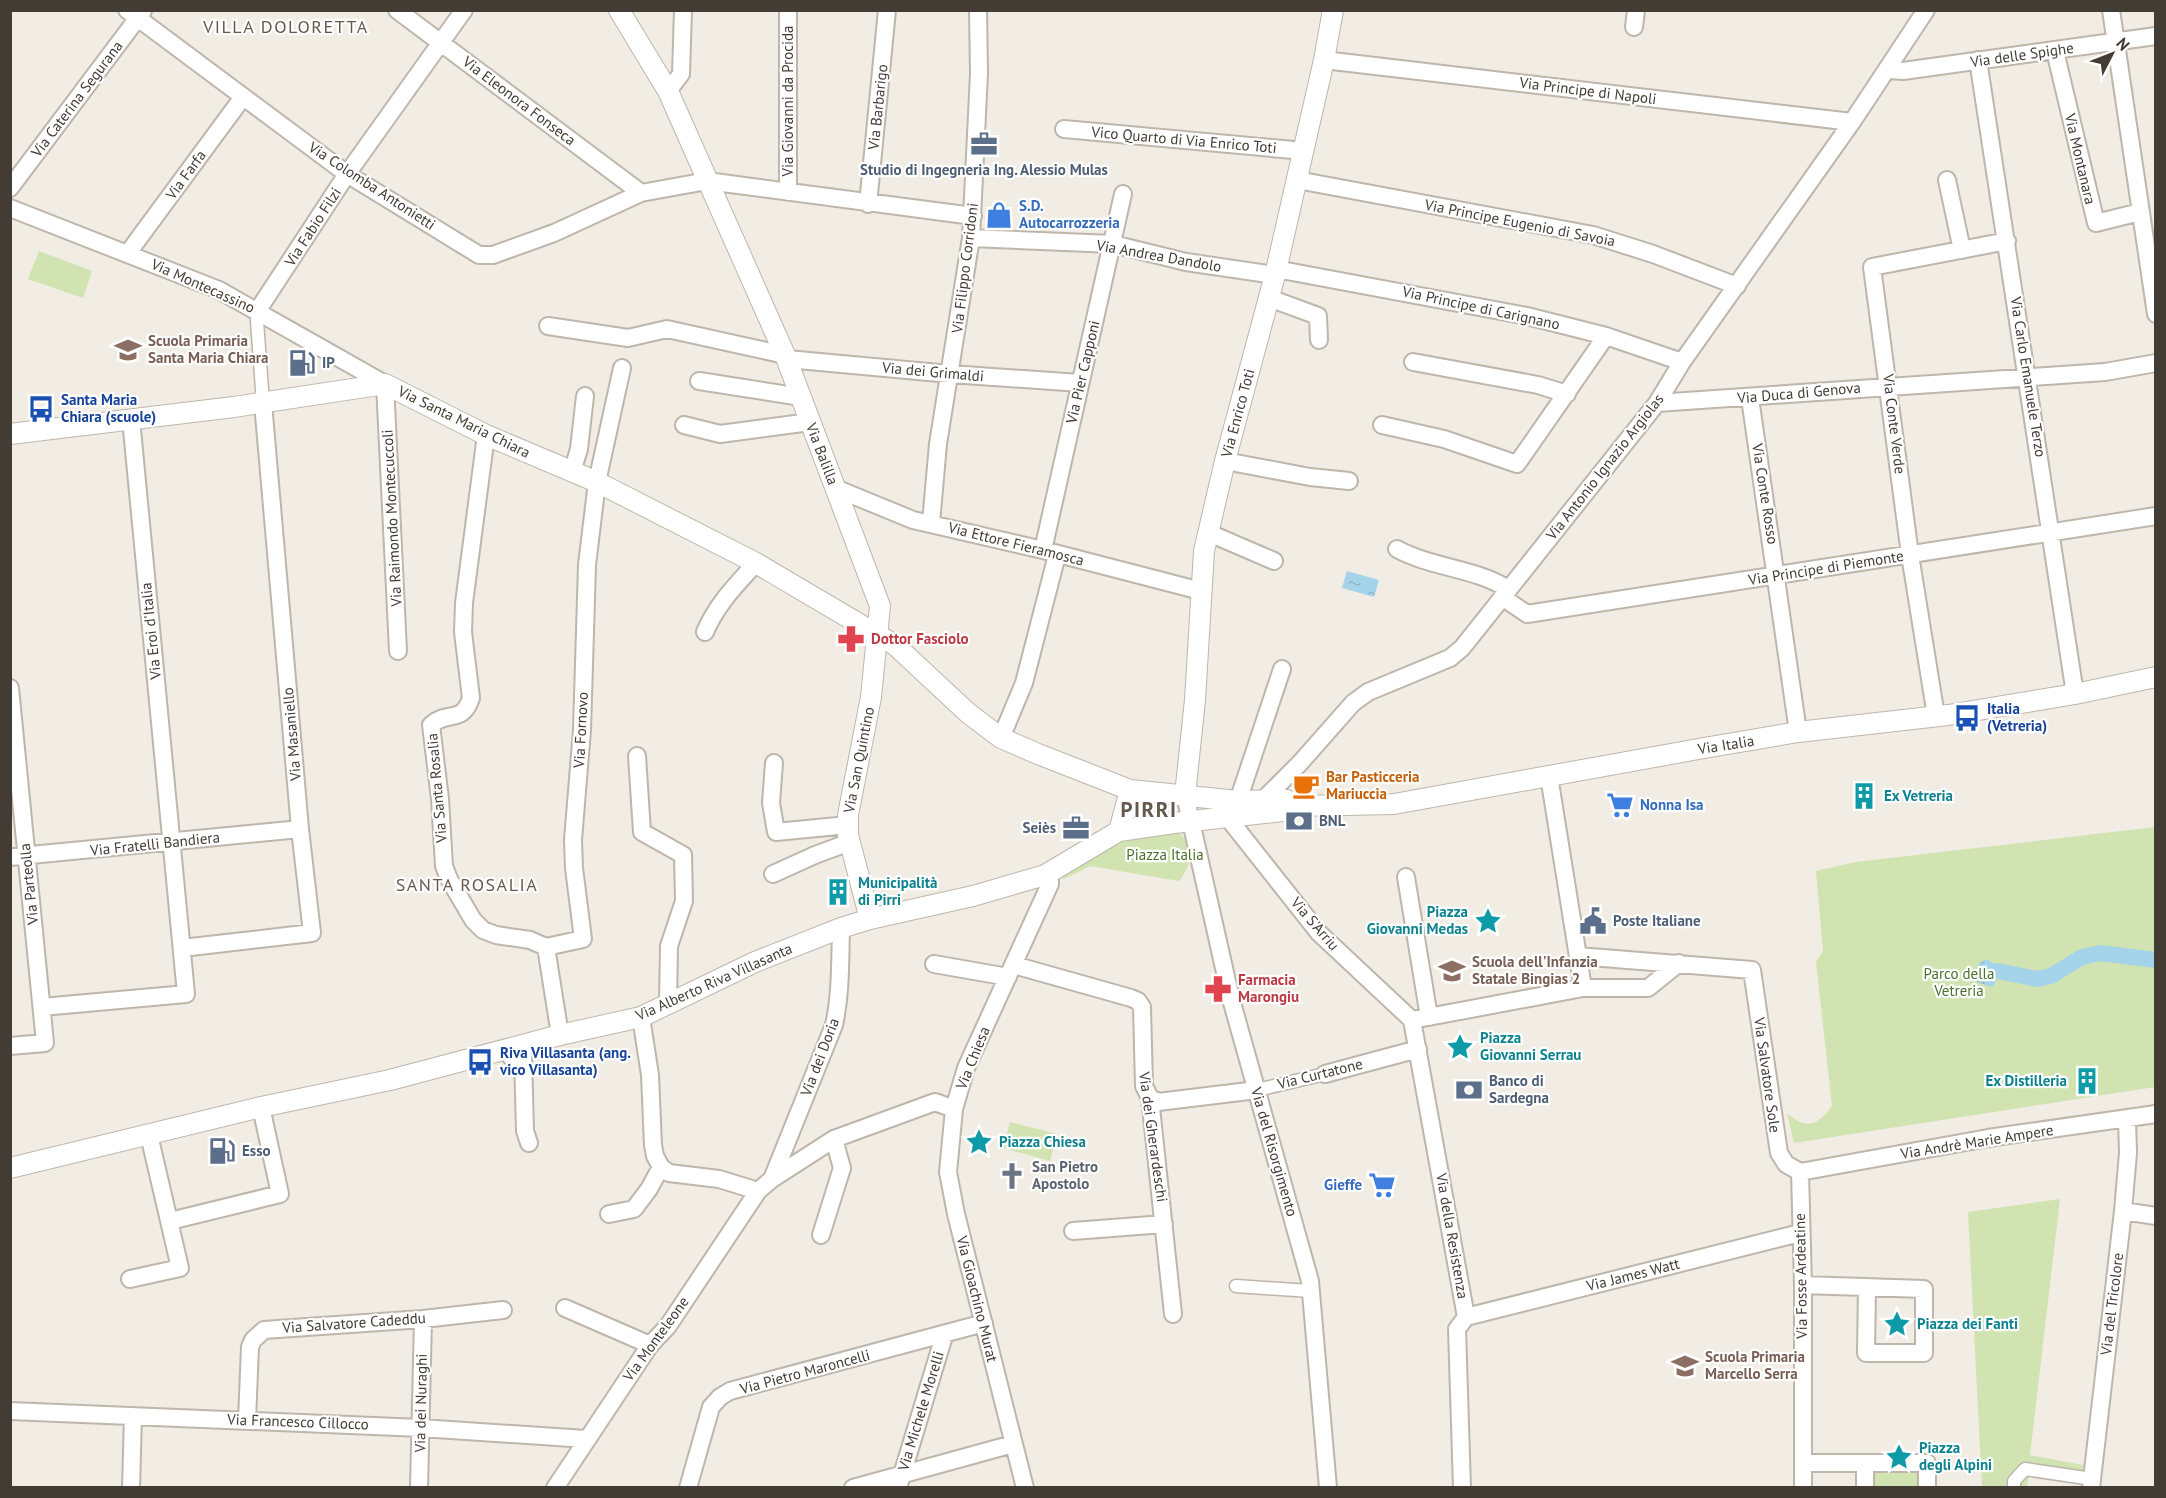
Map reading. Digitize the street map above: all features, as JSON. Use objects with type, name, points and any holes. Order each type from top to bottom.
[{"type":"street","name":"Via Eleonora Fonseca","points":[[397,10],[640,193]]},
{"type":"street","name":"Via Fabio Filzi","points":[[258,310],[347,174],[465,10]]},
{"type":"street","name":"Via Balilla","points":[[619,10],[668,91],[786,357],[880,606],[877,635]]},
{"type":"street","points":[[668,91],[681,74],[683,10]]},
{"type":"street","name":"Via Giovanni da Procida","points":[[788,10],[788,192]]},
{"type":"street","name":"Via Barbarigo","points":[[868,204],[887,10]]},
{"type":"street","name":"Via Filippo Corridoni","points":[[931,523],[938,444],[971,238],[979,73],[978,10]]},
{"type":"street","name":"Via Enrico Toti","points":[[1190,822],[1185,795],[1195,700],[1204,551],[1225,461],[1276,272],[1324,60],[1333,10]]},
{"type":"street","points":[[2111,10],[2156,314]]},
{"type":"street","name":"Via Antonio Ignazio Argiolas","points":[[1263,800],[1353,704],[1368,692],[1450,658],[1462,648],[1657,403],[1682,362],[1888,70],[1924,11]]},
{"type":"street","name":"Via Colomba Antonietti","points":[[136,13],[243,97],[347,174],[479,255],[493,255],[554,233],[640,193],[707,181]]},
{"type":"street","name":"Via Caterina Segurana","points":[[10,188],[136,13]]},
{"type":"street","name":"Via delle Spighe","points":[[1888,70],[1903,71],[2156,36]]},
{"type":"street","name":"Via Montanara","points":[[2055,51],[2096,223],[2140,212]]},
{"type":"street","name":"Via Principe di Napoli","points":[[1324,60],[1852,122]]},
{"type":"street","name":"Via Carlo Emanuele Terzo","points":[[1978,60],[2075,694]]},
{"type":"street","name":"Via Farfa","points":[[128,253],[243,97]]},
{"type":"street","name":"Vico Quarto di Via Enrico Toti","points":[[1064,129],[1304,151]]},
{"type":"street","name":"Via Principe Eugenio di Savoia","points":[[1297,180],[1593,235],[1653,254],[1737,286]]},
{"type":"street","points":[[1947,180],[1962,250]]},
{"type":"street","points":[[707,181],[868,204],[973,216]]},
{"type":"street","name":"Via Pier Capponi","points":[[1001,738],[1024,683],[1080,383],[1123,194]]},
{"type":"street","name":"Via Montecassino","points":[[10,208],[219,290],[258,310],[385,384]]},
{"type":"street","name":"Via Andrea Dandolo","points":[[971,238],[1113,244],[1186,262],[1276,272]]},
{"type":"street","name":"Via Conte Verde","points":[[1936,716],[1910,555],[1872,267],[2007,242]]},
{"type":"street","name":"Via Principe di Carignano","points":[[1276,272],[1527,316],[1606,336],[1682,362]]},
{"type":"street","points":[[1269,298],[1318,316],[1319,340]]},
{"type":"street","points":[[258,310],[263,403]]},
{"type":"street","name":"Via dei Grimaldi","points":[[548,326],[628,338],[667,329],[786,357],[950,374],[1080,383]]},
{"type":"street","points":[[1382,425],[1444,439],[1517,464],[1606,336]]},
{"type":"street","points":[[1413,362],[1538,385],[1567,394]]},
{"type":"street","name":"Via Duca di Genova","points":[[1657,403],[2105,372],[2156,363]]},
{"type":"street","points":[[597,482],[622,368]]},
{"type":"street","points":[[699,381],[801,397]]},
{"type":"street","name":"Via Santa Maria Chiara","points":[[10,434],[263,403],[385,384],[486,435],[597,482],[756,562],[877,635]]},
{"type":"street","name":"Via Raimondo Montecuccoli","points":[[385,384],[398,651]]},
{"type":"street","points":[[572,472],[579,449],[585,396]]},
{"type":"street","name":"Via Conte Rosso","points":[[1750,398],[1798,732]]},
{"type":"street","name":"Via Masaniello","points":[[182,948],[312,933],[300,829],[263,403]]},
{"type":"street","name":"Via Eroi d'Italia","points":[[130,419],[172,843]]},
{"type":"street","points":[[684,425],[720,434],[810,422]]},
{"type":"street","name":"Via Santa Rosalia","points":[[486,435],[464,603],[463,632],[471,698],[468,708],[462,715],[438,718],[431,725],[440,799],[444,866],[473,920],[483,930],[496,935],[530,940],[546,946]]},
{"type":"street","points":[[1225,461],[1310,477],[1349,481]]},
{"type":"street","name":"Via Fornovo","points":[[546,946],[583,939],[574,868],[573,840],[582,730],[587,565],[597,482]]},
{"type":"street","name":"Via Ettore Fieramosca","points":[[835,488],[912,520],[1201,591]]},
{"type":"street","name":"Via Principe di Piemonte","points":[[1397,549],[1412,557],[1443,567],[1493,579],[1527,614],[2156,516]]},
{"type":"street","points":[[1209,534],[1274,561]]},
{"type":"street","points":[[705,632],[722,600],[756,562]]},
{"type":"street","points":[[877,635],[895,645],[968,713],[1001,738],[1048,759],[1124,787],[1238,801],[1287,800],[1296,806],[1290,811],[1119,831],[1124,787]]},
{"type":"street","name":"Via San Quintino","points":[[870,919],[849,834],[848,814],[871,697],[877,635]]},
{"type":"street","points":[[1238,801],[1282,669]]},
{"type":"street","name":"Via Italia","points":[[1296,806],[1394,804],[1798,732],[1936,716],[2075,694],[2156,677]]},
{"type":"street","name":"Via Parteolla","points":[[10,688],[19,856],[42,1007],[45,1043],[10,1046]]},
{"type":"street","points":[[637,756],[642,832],[683,855],[684,901],[669,946],[668,1005]]},
{"type":"street","points":[[774,763],[771,802],[776,832],[849,834]]},
{"type":"street","points":[[1549,776],[1583,988]]},
{"type":"street","name":"Via S'Arriu","points":[[1228,818],[1319,933],[1412,1020]]},
{"type":"street","name":"Via del Risorgimento","points":[[1190,822],[1231,999],[1310,1281],[1328,1488]]},
{"type":"street","name":"Via Fratelli Bandiera","points":[[19,856],[300,829]]},
{"type":"street","name":"Via Alberto Riva Villasanta","points":[[10,1168],[261,1107],[390,1080],[560,1035],[641,1017],[756,962],[841,928],[870,919],[973,896],[1050,873],[1119,831]]},
{"type":"street","points":[[773,874],[815,855],[849,834]]},
{"type":"street","points":[[42,1007],[186,994],[172,843]]},
{"type":"street","name":"Via Chiesa","points":[[758,1191],[772,1179],[834,1139],[935,1102],[954,1109],[966,1068],[1050,884],[1050,873]]},
{"type":"street","points":[[1406,877],[1430,1017]]},
{"type":"street","name":"Via dei Doria","points":[[772,1179],[834,1025],[841,970],[841,928]]},
{"type":"street","points":[[546,946],[560,1035]]},
{"type":"street","points":[[1578,956],[1679,963]]},
{"type":"street","points":[[1412,1020],[1583,988],[1648,988],[1679,963]]},
{"type":"street","name":"Via Salvatore Sole","points":[[1679,963],[1752,970],[1779,1153],[1786,1164],[1800,1172]]},
{"type":"street","points":[[934,964],[1011,971]]},
{"type":"street","name":"Via dei Gherardeschi","points":[[1011,971],[1138,1001],[1142,1007],[1143,1086],[1150,1098],[1173,1314]]},
{"type":"street","points":[[641,1017],[650,1075],[653,1144],[655,1156],[661,1167],[669,1173],[719,1179],[758,1191]]},
{"type":"street","name":"Via della Resistenza","points":[[1412,1020],[1466,1317],[1457,1329],[1462,1488]]},
{"type":"street","points":[[511,1049],[511,1057],[523,1056],[525,1131],[529,1143]]},
{"type":"street","name":"Via Curtatone","points":[[1150,1098],[1158,1102],[1257,1090],[1418,1049]]},
{"type":"street","points":[[170,1221],[280,1194],[261,1107]]},
{"type":"street","name":"Via Gioachino Murat","points":[[954,1109],[948,1173],[956,1214],[1025,1488]]},
{"type":"street","name":"Via Andrè Marie Ampere","points":[[1800,1172],[1988,1138],[2127,1120],[2156,1114]]},
{"type":"street","name":"Via del Tricolore","points":[[2091,1483],[2123,1211],[2128,1153],[2127,1120]]},
{"type":"street","points":[[130,1279],[180,1268],[149,1135]]},
{"type":"street","points":[[821,1235],[842,1168],[834,1139]]},
{"type":"street","points":[[609,1214],[635,1214],[661,1167]]},
{"type":"street","name":"Via Fosse Ardeatine","points":[[1800,1172],[1803,1285],[1803,1488]]},
{"type":"street","name":"Via Monteleone","points":[[555,1488],[650,1345],[668,1326],[758,1191]]},
{"type":"street","points":[[2123,1211],[2156,1216]]},
{"type":"street","name":"Via dei Gherardeschi","points":[[1073,1231],[1164,1224]]},
{"type":"street","name":"Via James Watt","points":[[1466,1317],[1800,1233]]},
{"type":"street","points":[[1803,1285],[1924,1289],[1924,1353],[1866,1353],[1867,1288]]},
{"type":"street","points":[[1236,1287],[1311,1291]]},
{"type":"street","points":[[565,1308],[650,1345]]},
{"type":"street","name":"Via Salvatore Cadeddu","points":[[247,1420],[250,1347],[252,1340],[264,1330],[423,1319],[503,1310]]},
{"type":"street","name":"Via dei Nuraghi","points":[[419,1488],[423,1319]]},
{"type":"street","name":"Via Pietro Maroncelli","points":[[688,1488],[711,1407],[720,1397],[730,1391],[944,1336],[984,1323]]},
{"type":"street","name":"Via Michele Morelli","points":[[900,1481],[944,1336]]},
{"type":"street","name":"Via Francesco Cillocco","points":[[10,1411],[421,1428],[586,1439]]},
{"type":"street","points":[[131,1488],[133,1416]]},
{"type":"street","points":[[853,1488],[900,1481],[1013,1444]]},
{"type":"street","points":[[1803,1463],[1927,1463],[1927,1488]]},
{"type":"street","points":[[1865,1463],[1865,1488]]},
{"type":"street","points":[[2014,1488],[2014,1481],[2025,1469],[2091,1483]]},
{"type":"green space","points":[[39,251],[92,271],[83,298],[28,279]]},
{"type":"green space","name":"Parco della Vetreria","points":[[2155,827],[2155,1087],[1794,1143],[1787,1113],[1806,1124],[1822,1118],[1832,1106],[1816,962],[1823,951],[1816,871],[1856,862]]},
{"type":"green space","name":"Piazza Italia","points":[[1175,830],[1186,842],[1190,854],[1187,868],[1179,881],[1090,866],[1062,880],[1066,871],[1120,839]]},
{"type":"green space","points":[[1010,1122],[1057,1134],[1050,1161],[1003,1148]]},
{"type":"green space","points":[[2060,1199],[2030,1455],[2083,1465],[2082,1483],[2029,1475],[2027,1487],[1982,1487],[1968,1212]]},
{"type":"green space","points":[[1865,1463],[1927,1463],[1927,1487],[1865,1487]]},
{"type":"water","points":[[1347,571],[1379,580],[1374,597],[1342,588]]},
{"type":"water","points":[[1987,959],[1995,965],[1998,972],[1992,987],[1977,982],[1977,968]]},
{"type":"waterway","points":[[1998,971],[2037,979],[2051,976],[2082,957],[2100,953],[2156,960]]},
{"type":"place","name":"Studio di Ingegneria Ing. Alessio Mulas","points":[[984,144]]},
{"type":"place","name":"S.D. Autocarrozzeria","points":[[999,215]]},
{"type":"place","name":"Scuola Primaria Santa Maria Chiara","points":[[128,350]]},
{"type":"place","name":"IP","points":[[302,363]]},
{"type":"place","name":"Santa Maria Chiara (scuole)","points":[[41,409]]},
{"type":"place","name":"Dottor Fasciolo","points":[[851,639]]},
{"type":"place","name":"Italia (Vetreria)","points":[[1967,718]]},
{"type":"place","name":"Bar Pasticceria Mariuccia","points":[[1306,786]]},
{"type":"place","name":"Ex Vetreria","points":[[1864,796]]},
{"type":"place","name":"Nonna Isa","points":[[1620,805]]},
{"type":"place","name":"BNL","points":[[1299,821]]},
{"type":"place","name":"Seiès","points":[[1076,828]]},
{"type":"place","name":"Municipalità di Pirri","points":[[838,892]]},
{"type":"place","name":"Piazza Giovanni Medas","points":[[1488,921]]},
{"type":"place","name":"Poste Italiane","points":[[1593,921]]},
{"type":"place","name":"Scuola dell'Infanzia Statale Bingias 2","points":[[1452,971]]},
{"type":"place","name":"Farmacia Marongiu","points":[[1218,989]]},
{"type":"place","name":"Piazza Giovanni Serrau","points":[[1460,1047]]},
{"type":"place","name":"Riva Villasanta (ang. vico Villasanta)","points":[[480,1062]]},
{"type":"place","name":"Ex Distilleria","points":[[2087,1081]]},
{"type":"place","name":"Banco di Sardegna","points":[[1469,1090]]},
{"type":"place","name":"Piazza Chiesa","points":[[979,1142]]},
{"type":"place","name":"Esso","points":[[222,1151]]},
{"type":"place","name":"San Pietro Apostolo","points":[[1012,1176]]},
{"type":"place","name":"Gieffe","points":[[1382,1185]]},
{"type":"place","name":"Piazza dei Fanti","points":[[1897,1324]]},
{"type":"place","name":"Scuola Primaria Marcello Serra","points":[[1685,1366]]},
{"type":"place","name":"Piazza degli Alpini","points":[[1899,1457]]},
{"type":"district","name":"VILLA DOLORETTA","points":[[286,27]]},
{"type":"district","name":"PIRRI","points":[[1149,810]]},
{"type":"district","name":"SANTA ROSALIA","points":[[467,885]]}]
